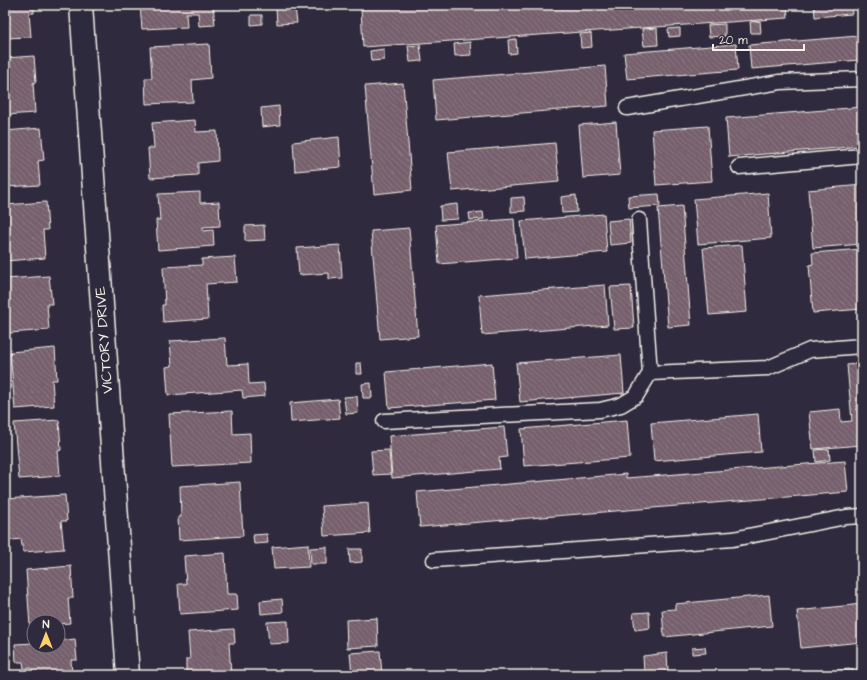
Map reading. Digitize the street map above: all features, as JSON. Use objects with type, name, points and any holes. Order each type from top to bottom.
[{"type":"street","name":"VICTORY DRIVE","points":[[81,5],[128,675]]},
{"type":"lane","points":[[627,108],[780,82],[862,79]]},
{"type":"lane","points":[[739,167],[862,156]]},
{"type":"lane","points":[[384,421],[600,410],[621,405],[636,396],[650,373],[639,220]]},
{"type":"lane","points":[[650,373],[768,368],[810,350],[862,346]]},
{"type":"lane","points":[[434,560],[733,539],[846,517],[862,516]]},
{"type":"building","points":[[5,5],[34,5],[34,13],[29,13],[31,37],[5,38]]},
{"type":"building","points":[[140,5],[213,5],[215,25],[199,26],[198,13],[186,13],[187,27],[142,29]]},
{"type":"building","points":[[403,5],[787,5],[788,18],[363,47],[361,8]]},
{"type":"building","points":[[814,5],[851,5],[852,14],[815,17]]},
{"type":"building","points":[[295,7],[297,23],[277,24],[276,8]]},
{"type":"building","points":[[251,15],[262,15],[262,24],[251,25]]},
{"type":"building","points":[[760,21],[761,33],[751,33],[750,22]]},
{"type":"building","points":[[725,24],[725,36],[709,37],[708,25]]},
{"type":"building","points":[[657,28],[658,45],[644,46],[642,29]]},
{"type":"building","points":[[680,28],[680,36],[669,37],[668,29]]},
{"type":"building","points":[[591,33],[592,47],[581,48],[580,34]]},
{"type":"building","points":[[858,36],[860,60],[751,69],[749,45]]},
{"type":"building","points":[[516,39],[517,53],[509,54],[508,40]]},
{"type":"building","points":[[470,42],[471,55],[455,56],[454,44]]},
{"type":"building","points":[[209,44],[211,78],[192,80],[193,102],[146,104],[145,78],[152,78],[150,47]]},
{"type":"building","points":[[736,44],[738,70],[627,79],[624,53]]},
{"type":"building","points":[[420,45],[422,61],[410,62],[408,46]]},
{"type":"building","points":[[384,49],[384,60],[371,61],[370,51]]},
{"type":"building","points":[[34,56],[36,82],[33,83],[35,113],[5,115],[5,58]]},
{"type":"building","points":[[605,66],[608,106],[436,120],[433,80]]},
{"type":"building","points":[[403,83],[412,190],[374,194],[365,86]]},
{"type":"building","points":[[279,106],[280,125],[262,127],[261,108]]},
{"type":"building","points":[[862,107],[862,146],[729,157],[726,118]]},
{"type":"building","points":[[195,120],[196,132],[217,131],[218,161],[198,163],[198,175],[150,178],[148,148],[154,148],[152,123]]},
{"type":"building","points":[[616,122],[620,175],[583,178],[579,125]]},
{"type":"building","points":[[708,126],[712,181],[656,185],[652,130]]},
{"type":"building","points":[[41,128],[44,160],[38,161],[40,185],[5,187],[5,131]]},
{"type":"building","points":[[339,137],[341,167],[295,171],[293,142]]},
{"type":"building","points":[[555,143],[559,182],[452,191],[448,152]]},
{"type":"building","points":[[862,185],[862,244],[813,248],[808,190]]},
{"type":"building","points":[[200,192],[200,203],[219,202],[220,226],[203,227],[203,231],[213,230],[214,246],[158,250],[156,220],[160,220],[158,194]]},
{"type":"building","points":[[768,193],[771,238],[698,244],[694,199]]},
{"type":"building","points":[[659,194],[660,206],[629,208],[628,196]]},
{"type":"building","points":[[576,195],[577,212],[562,213],[561,197]]},
{"type":"building","points":[[524,197],[525,211],[511,212],[511,198]]},
{"type":"building","points":[[46,202],[48,230],[43,230],[45,258],[5,261],[5,205]]},
{"type":"building","points":[[457,204],[458,219],[441,220],[440,206]]},
{"type":"building","points":[[682,206],[691,325],[668,327],[658,208]]},
{"type":"building","points":[[483,212],[484,219],[470,220],[469,213]]},
{"type":"building","points":[[604,214],[607,252],[525,259],[521,221]]},
{"type":"building","points":[[514,219],[517,258],[439,264],[436,225]]},
{"type":"building","points":[[629,219],[631,243],[610,245],[608,221]]},
{"type":"building","points":[[264,225],[265,240],[245,241],[245,226]]},
{"type":"building","points":[[409,228],[418,336],[380,339],[371,231]]},
{"type":"building","points":[[340,245],[342,278],[329,279],[329,273],[299,275],[297,248]]},
{"type":"building","points":[[742,245],[747,312],[709,315],[703,248]]},
{"type":"building","points":[[862,249],[862,309],[813,313],[809,265],[813,264],[812,253]]},
{"type":"building","points":[[235,257],[237,282],[206,284],[208,319],[163,322],[162,305],[165,305],[163,267],[202,265],[202,259]]},
{"type":"building","points":[[49,276],[52,304],[47,304],[49,330],[9,333],[5,279]]},
{"type":"building","points":[[605,285],[608,325],[482,335],[479,295]]},
{"type":"building","points":[[631,286],[634,328],[614,329],[610,287]]},
{"type":"building","points":[[225,338],[227,365],[248,364],[249,384],[264,383],[265,396],[243,398],[242,390],[168,395],[166,367],[172,366],[170,341]]},
{"type":"building","points":[[55,348],[57,380],[52,380],[54,406],[15,409],[10,352]]},
{"type":"building","points":[[621,355],[624,393],[520,402],[516,363]]},
{"type":"building","points":[[356,363],[361,363],[362,374],[356,374]]},
{"type":"building","points":[[492,363],[495,400],[389,408],[386,372]]},
{"type":"building","points":[[862,363],[862,445],[813,449],[809,412],[840,409],[841,422],[852,421],[847,365]]},
{"type":"building","points":[[371,383],[372,398],[363,398],[362,384]]},
{"type":"building","points":[[357,396],[358,413],[346,414],[344,397]]},
{"type":"building","points":[[338,399],[340,418],[291,422],[290,403]]},
{"type":"building","points":[[232,411],[233,434],[250,433],[251,463],[172,467],[169,414]]},
{"type":"building","points":[[758,414],[761,452],[654,461],[651,423]]},
{"type":"building","points":[[59,420],[61,450],[58,451],[60,476],[19,479],[14,423]]},
{"type":"building","points":[[627,420],[630,458],[524,466],[521,429]]},
{"type":"building","points":[[504,427],[507,457],[499,458],[500,469],[392,478],[389,436]]},
{"type":"building","points":[[829,449],[830,460],[816,462],[815,450]]},
{"type":"building","points":[[389,450],[391,474],[373,475],[371,451]]},
{"type":"building","points":[[845,461],[848,492],[420,527],[417,492],[626,474],[626,478]]},
{"type":"building","points":[[240,482],[243,536],[179,540],[178,517],[181,517],[180,486]]},
{"type":"building","points":[[65,495],[67,521],[61,521],[64,549],[23,552],[21,539],[5,541],[5,499]]},
{"type":"building","points":[[368,503],[370,533],[324,536],[322,506]]},
{"type":"building","points":[[267,534],[268,543],[254,544],[253,535]]},
{"type":"building","points":[[308,544],[309,567],[274,569],[272,547]]},
{"type":"building","points":[[327,547],[327,564],[311,564],[310,548]]},
{"type":"building","points":[[349,549],[362,549],[362,562],[350,563]]},
{"type":"building","points":[[225,553],[227,594],[237,594],[238,610],[180,614],[178,584],[186,584],[184,556]]},
{"type":"building","points":[[71,566],[73,598],[68,598],[70,623],[66,623],[66,614],[29,614],[26,570]]},
{"type":"building","points":[[769,595],[772,626],[664,637],[662,610],[675,609],[675,604]]},
{"type":"building","points":[[282,599],[283,612],[261,614],[260,601]]},
{"type":"building","points":[[862,604],[862,642],[801,648],[797,611]]},
{"type":"building","points":[[649,612],[650,628],[635,630],[633,613]]},
{"type":"building","points":[[377,618],[378,646],[347,648],[346,620]]},
{"type":"building","points":[[288,621],[289,643],[269,644],[267,622]]},
{"type":"building","points":[[234,629],[235,643],[229,643],[231,675],[186,675],[186,659],[190,659],[188,632]]},
{"type":"building","points":[[75,639],[77,660],[71,660],[72,675],[32,675],[32,668],[24,669],[23,662],[16,662],[15,644],[26,643],[26,654],[66,654],[66,640]]},
{"type":"building","points":[[5,644],[9,644],[11,660],[5,660]]},
{"type":"building","points":[[705,647],[706,653],[692,654],[692,648]]},
{"type":"building","points":[[380,651],[382,675],[352,675],[350,653]]},
{"type":"building","points":[[667,653],[668,671],[644,673],[643,656]]},
{"type":"waterway","points":[[825,675],[862,672]]}]
